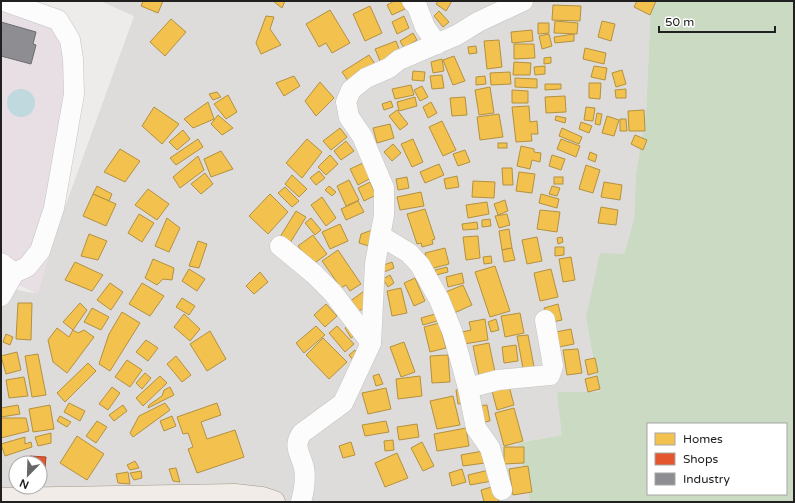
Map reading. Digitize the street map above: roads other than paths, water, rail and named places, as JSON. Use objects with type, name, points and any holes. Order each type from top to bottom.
[{"type":"main road","points":[[1,499],[235,495],[262,498],[274,502]]},
{"type":"street","points":[[1,296],[8,268],[27,267],[40,251],[54,208],[74,94],[73,59],[70,40],[58,20],[4,1]]},
{"type":"street","points":[[412,1],[417,6],[425,28],[437,44]]},
{"type":"street","points":[[302,502],[304,489],[304,468],[297,448],[297,439],[302,433],[343,403],[371,343],[375,264],[380,236],[384,188],[362,136],[349,117],[346,102],[351,90],[366,78],[389,68],[399,60],[457,35],[490,8],[523,1]]},
{"type":"street","points":[[380,236],[409,253],[420,264],[439,299],[452,331],[468,388],[476,428],[490,448],[502,490]]},
{"type":"street","points":[[280,246],[314,274],[333,293],[371,343]]},
{"type":"street","points":[[468,388],[498,380],[550,375],[553,366],[545,320]]},
{"type":"water","points":[[21,89],[31,93],[35,103],[31,113],[21,117],[11,113],[7,103],[11,93]]}]
